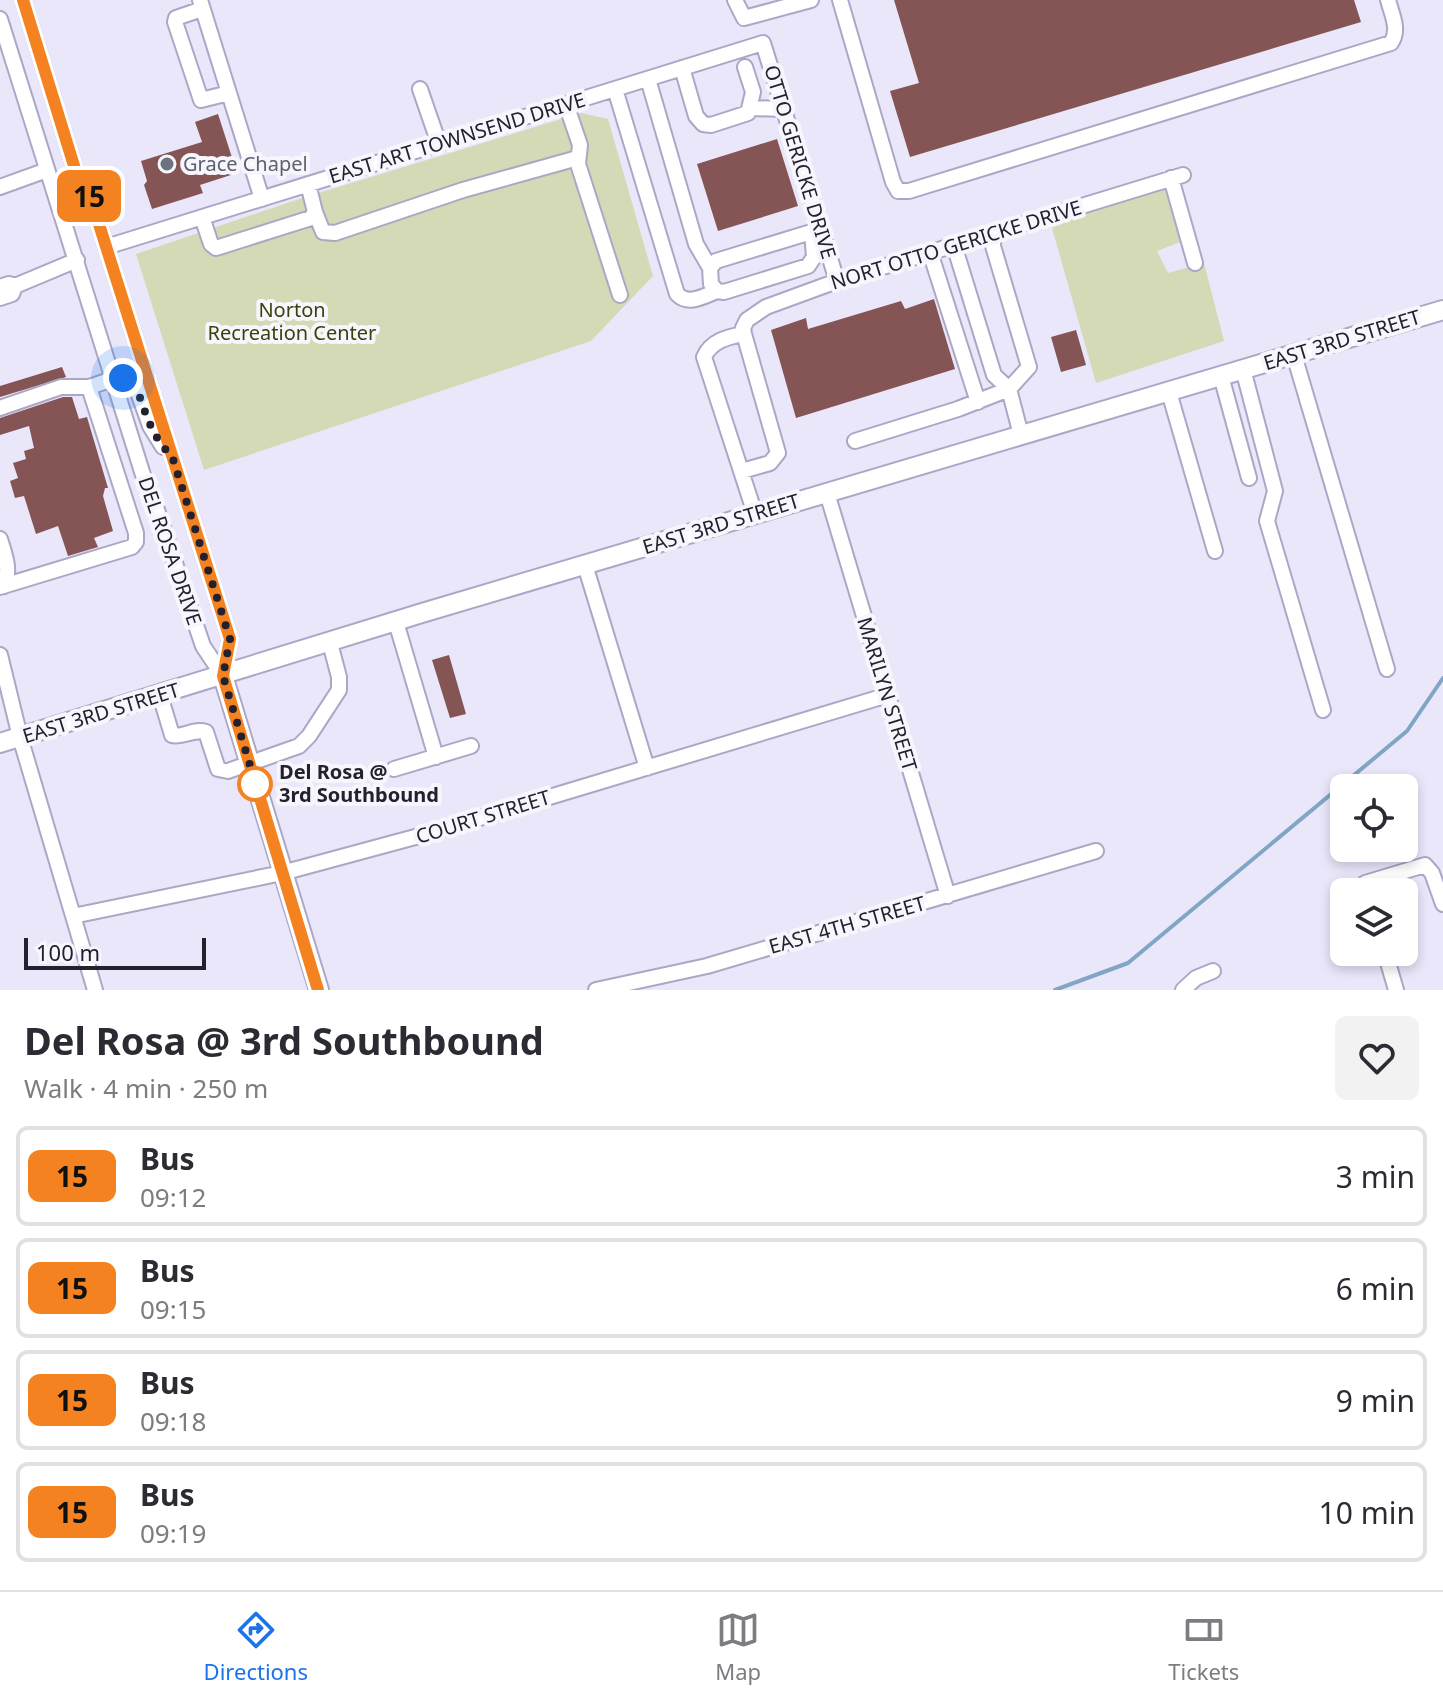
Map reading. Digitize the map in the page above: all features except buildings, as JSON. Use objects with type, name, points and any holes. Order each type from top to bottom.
[{"type":"main road","name":"EAST 3RD STREET","points":[[0,743],[1443,310]]},
{"type":"main road","points":[[223,676],[319,990]]},
{"type":"street","name":"DEL ROSA DRIVE","points":[[23,0],[75,169],[91,199],[230,639],[223,676]]},
{"type":"street","points":[[735,0],[744,18],[811,0]]},
{"type":"street","points":[[840,0],[893,182],[898,191],[909,191],[1391,43],[1396,36],[1396,27],[1388,0]]},
{"type":"street","points":[[229,93],[201,100],[175,22],[176,18],[201,4],[229,93],[262,199]]},
{"type":"street","name":"DEL ROSA DRIVE","points":[[0,19],[143,475],[203,646],[223,676]]},
{"type":"street","name":"EAST ART TOWNSEND DRIVE","points":[[106,247],[763,43]]},
{"type":"street","name":"OTTO GERICKE DRIVE","points":[[763,43],[816,230],[837,281]]},
{"type":"street","points":[[682,68],[696,116],[703,124],[711,125],[745,115],[750,108],[753,92],[745,67]]},
{"type":"street","points":[[648,79],[696,244],[710,268],[711,284],[717,291]]},
{"type":"street","points":[[420,89],[439,144]]},
{"type":"street","points":[[615,89],[677,294],[682,299],[691,300],[717,291],[724,292],[808,266],[814,257],[816,230],[716,261],[710,268]]},
{"type":"street","points":[[566,104],[580,145],[578,164],[620,295]]},
{"type":"street","points":[[750,108],[783,109]]},
{"type":"street","points":[[308,184],[323,232],[335,233],[571,158],[578,164]]},
{"type":"street","points":[[0,187],[47,170]]},
{"type":"street","name":"NORT OTTO GERICKE DRIVE","points":[[755,514],[704,357],[708,348],[725,338],[744,334],[747,320],[766,307],[837,281],[1177,176],[1195,263]]},
{"type":"street","points":[[202,217],[211,244],[216,248],[311,218],[315,212]]},
{"type":"street","points":[[855,441],[1009,389],[1029,367],[993,246],[993,233]]},
{"type":"street","points":[[954,245],[994,375],[1009,389],[1021,435]]},
{"type":"street","points":[[930,252],[978,402]]},
{"type":"street","points":[[8,287],[77,260]]},
{"type":"street","points":[[0,298],[15,292],[8,287]]},
{"type":"street","points":[[742,471],[770,463],[778,453],[744,334]]},
{"type":"street","points":[[1294,355],[1387,669]]},
{"type":"street","points":[[1243,369],[1275,491],[1267,521],[1323,710]]},
{"type":"street","points":[[1221,376],[1249,478]]},
{"type":"street","points":[[0,408],[61,387],[89,387],[130,379],[135,384],[150,426],[172,456]]},
{"type":"street","points":[[2,587],[132,547],[136,542],[136,533],[89,387]]},
{"type":"street","points":[[1169,392],[1215,551]]},
{"type":"street","name":"MARILYN STREET","points":[[827,493],[948,896]]},
{"type":"street","points":[[0,539],[7,560],[7,578],[2,587]]},
{"type":"street","points":[[585,565],[647,768]]},
{"type":"street","points":[[396,622],[436,757]]},
{"type":"street","points":[[160,695],[172,735],[178,737],[203,730],[218,769],[228,771],[299,746],[309,736],[339,690],[339,677],[330,643]]},
{"type":"street","points":[[0,655],[20,737],[95,990]]},
{"type":"street","name":"COURT STREET","points":[[73,916],[282,873],[430,833],[888,695]]},
{"type":"street","points":[[394,769],[471,746]]},
{"type":"street","name":"EAST 4TH STREET","points":[[596,990],[707,966],[1096,851]]},
{"type":"street","points":[[1382,878],[1425,865],[1432,873],[1443,904]]},
{"type":"street","points":[[1389,966],[1396,990]]},
{"type":"street","points":[[1183,990],[1196,978],[1213,971]]},
{"type":"green space","name":"Norton Recreation Center","points":[[581,113],[608,119],[653,276],[591,341],[204,470],[136,254],[302,198]]},
{"type":"green space","points":[[1166,187],[1180,242],[1157,251],[1168,273],[1204,263],[1224,341],[1096,383],[1050,221]]},
{"type":"waterway","points":[[1055,990],[1128,963],[1407,731],[1443,678]]},
{"type":"bus line","name":"15","points":[[23,0],[75,169],[91,199],[230,639],[223,676],[318,990]]},
{"type":"place","name":"Grace Chapel","points":[[167,164]]},
{"type":"place","name":"Del Rosa @ 3rd Southbound","points":[[255,784]]},
{"type":"route","points":[[123,378],[135,384],[150,426],[172,456],[230,639],[223,676],[258,792],[255,784]]}]
